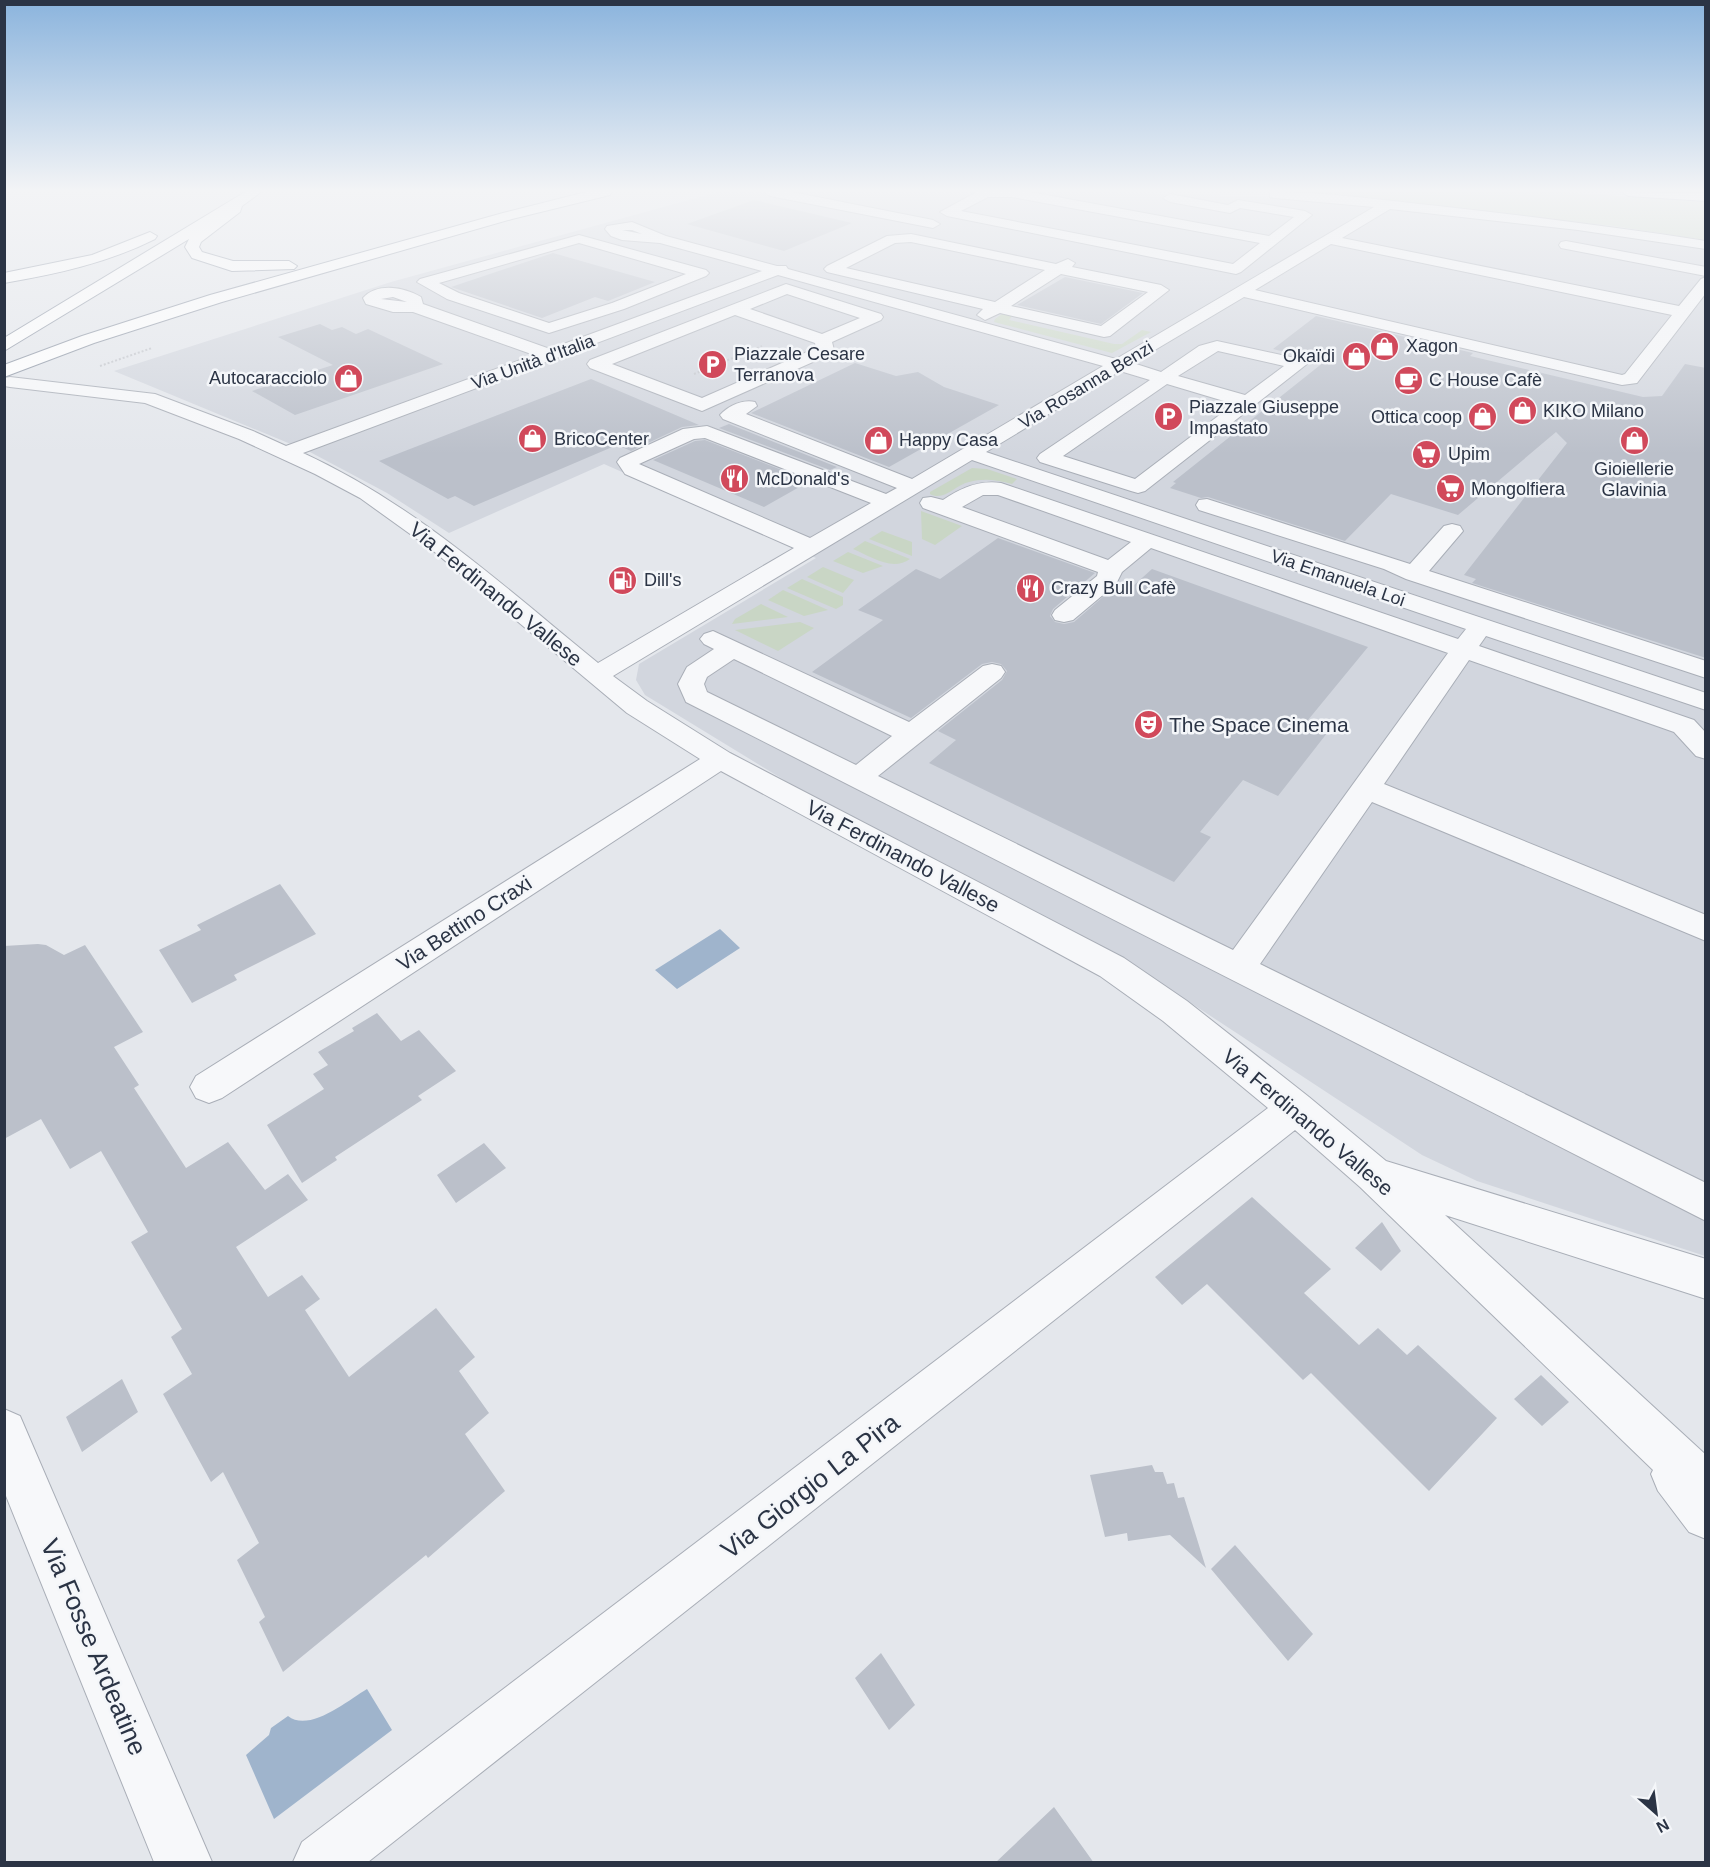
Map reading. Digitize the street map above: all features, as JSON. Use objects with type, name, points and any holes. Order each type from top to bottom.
[{"type":"highway","points":[[4,332],[92,279]]},
{"type":"highway","points":[[4,346],[107,279]]},
{"type":"highway","points":[[7,377],[59,349],[155,316],[286,279]]},
{"type":"street","points":[[436,279],[425,282],[453,296],[549,328],[618,306],[687,279]]},
{"type":"street","points":[[659,279],[675,284]]},
{"type":"street","name":"Via Unità d'Italia","points":[[288,452],[755,279]]},
{"type":"street","points":[[807,279],[972,323],[1248,402]]},
{"type":"street","points":[[875,279],[1104,332],[1161,290],[1111,279]]},
{"type":"street","points":[[972,323],[1042,279]]},
{"type":"street","name":"Via Rosanna Benzi","points":[[596,675],[1050,406],[1239,288],[1261,279]]},
{"type":"street","points":[[1522,279],[1683,312]]},
{"type":"street","points":[[1239,288],[1283,295],[1622,380],[1631,380],[1706,282]]},
{"type":"street","points":[[735,309],[823,340],[875,317],[786,289],[735,309],[596,364],[702,405],[825,350],[823,340]]},
{"type":"street","points":[[833,304],[859,293]]},
{"type":"street","points":[[861,312],[887,301]]},
{"type":"street","points":[[415,307],[552,355]]},
{"type":"street","points":[[472,327],[506,315]]},
{"type":"street","points":[[1217,346],[1229,347],[1298,364],[1248,402],[1138,487],[1047,458],[1205,350],[1217,346]]},
{"type":"street","name":"Via Ferdinando Vallese","points":[[7,377],[148,398],[288,452],[367,494],[439,544],[596,675],[637,706],[720,759],[1112,967],[1175,1011],[1296,1108],[1374,1175],[1706,1488]]},
{"type":"street","points":[[748,406],[730,415],[902,494]]},
{"type":"street","points":[[1050,406],[1100,421]]},
{"type":"street","points":[[811,548],[632,470],[627,462],[690,433],[707,432],[946,508],[1111,569]]},
{"type":"street","name":"Via Emanuela Loi","points":[[970,453],[1706,702]]},
{"type":"street","points":[[946,508],[969,492],[979,488],[995,488],[1684,726],[1706,750]]},
{"type":"street","points":[[1207,506],[1392,564],[1414,574],[1706,670]]},
{"type":"street","points":[[1414,574],[1452,531]]},
{"type":"street","points":[[1064,615],[1108,579],[1111,569],[1146,541]]},
{"type":"street","points":[[684,623],[731,649],[911,734]]},
{"type":"street","points":[[1239,968],[1481,626]]},
{"type":"street","points":[[731,649],[696,673],[691,684],[695,696],[1706,1203]]},
{"type":"street","points":[[858,778],[992,672]]},
{"type":"street","name":"Via Bettino Craxi","points":[[209,1087],[720,759]]},
{"type":"street","points":[[1365,788],[1706,929]]},
{"type":"street","name":"Via Giorgio La Pira","points":[[322,1863],[1296,1108]]},
{"type":"street","points":[[1374,1175],[1706,1279]]},
{"type":"street","points":[[1640,1427],[1706,1515]]},
{"type":"street","name":"Via Fosse Ardeatine","points":[[4,1432],[183,1863]]},
{"type":"path","points":[[659,388],[765,344]]},
{"type":"shaded area","points":[[401,279],[1705,279],[1705,1256],[1477,1181],[1422,1155],[1162,984],[789,783],[645,695],[636,680],[639,664],[816,558],[604,464],[449,533],[387,493],[310,452],[114,371]]},
{"type":"green space","points":[[1002,314],[1012,316],[1009,320],[1114,344],[1122,344],[1142,330],[1151,332],[1112,353],[994,322]]},
{"type":"green space","points":[[972,468],[987,469],[1017,479],[1012,484],[990,480],[975,481],[964,484],[945,495],[930,494],[930,492]]},
{"type":"green space","points":[[921,511],[962,526],[935,545],[922,539]]},
{"type":"green space","points":[[882,531],[912,542],[912,556],[869,539]]},
{"type":"green space","points":[[865,541],[910,559],[896,564],[881,562],[853,549]]},
{"type":"green space","points":[[848,552],[883,566],[863,573],[833,561]]},
{"type":"green space","points":[[823,567],[854,580],[843,593],[807,577]]},
{"type":"green space","points":[[802,579],[843,597],[843,605],[836,609],[787,588]]},
{"type":"green space","points":[[783,590],[828,610],[804,616],[768,600]]},
{"type":"green space","points":[[761,604],[788,617],[732,624],[735,619]]},
{"type":"green space","points":[[800,622],[814,628],[778,651],[735,630]]},
{"type":"water","points":[[720,929],[740,948],[677,989],[655,970]]},
{"type":"water","points":[[367,1689],[392,1730],[274,1819],[246,1755],[269,1735],[271,1728],[288,1716],[306,1721],[317,1718]]},
{"type":"building","points":[[475,279],[645,279],[655,282],[608,301],[595,297],[542,318],[451,287]]},
{"type":"building","points":[[1061,279],[1075,279],[1143,293],[1101,324],[1017,305]]},
{"type":"building","name":"Mongolfiera","points":[[1316,316],[1473,353],[1470,356],[1643,397],[1662,396],[1685,364],[1706,368],[1706,658],[1472,583],[1476,579],[1464,575],[1567,443],[1556,432],[1458,515],[1391,494],[1345,541],[1208,497],[1201,498],[1170,488],[1176,483],[1173,482],[1324,362],[1273,349]]},
{"type":"building","name":"Autocaracciolo","points":[[320,324],[332,330],[342,327],[356,334],[368,329],[443,364],[295,415],[252,391],[333,365],[278,337]]},
{"type":"building","name":"Happy Casa","points":[[855,363],[896,376],[918,372],[944,387],[999,405],[889,467],[751,413]]},
{"type":"building","name":"BricoCenter","points":[[591,379],[699,425],[682,427],[631,451],[617,445],[474,506],[455,496],[448,499],[379,461]]},
{"type":"building","points":[[729,424],[837,467],[830,470],[719,428]]},
{"type":"building","points":[[705,440],[810,481],[764,507],[653,460],[695,441]]},
{"type":"building","name":"The Space Cinema","points":[[998,538],[1095,573],[1053,609],[1050,616],[1055,622],[1064,624],[1074,622],[1120,582],[1133,586],[1152,569],[1368,647],[1308,720],[1331,728],[1278,796],[1243,780],[1200,832],[1211,837],[1174,882],[929,763],[956,740],[938,731],[1002,680],[1007,671],[1001,664],[992,662],[982,664],[911,718],[812,672],[883,620],[858,610],[916,569],[940,579]]},
{"type":"building","points":[[280,884],[316,934],[234,975],[237,980],[192,1003],[159,950],[201,930],[197,925]]},
{"type":"building","points":[[46,945],[64,955],[85,945],[143,1032],[114,1047],[139,1085],[134,1088],[186,1168],[228,1142],[265,1190],[288,1174],[308,1200],[236,1247],[268,1297],[302,1275],[320,1299],[305,1310],[349,1377],[436,1308],[475,1357],[459,1371],[489,1413],[465,1434],[505,1491],[428,1558],[426,1555],[283,1672],[259,1622],[265,1617],[237,1560],[259,1543],[223,1472],[211,1482],[163,1394],[192,1374],[171,1337],[182,1329],[131,1242],[148,1232],[101,1151],[70,1169],[41,1119],[4,1139],[4,946]]},
{"type":"building","points":[[377,1013],[401,1041],[419,1030],[456,1071],[418,1096],[422,1100],[335,1157],[337,1160],[302,1183],[267,1125],[324,1089],[313,1074],[328,1065],[318,1052],[354,1031],[352,1028]]},
{"type":"building","points":[[484,1143],[506,1168],[456,1203],[437,1175]]},
{"type":"building","points":[[1252,1197],[1331,1269],[1304,1293],[1359,1345],[1378,1328],[1407,1355],[1418,1345],[1497,1418],[1429,1491],[1311,1373],[1303,1380],[1207,1284],[1182,1305],[1155,1277]]},
{"type":"building","points":[[1382,1222],[1401,1251],[1381,1271],[1355,1248]]},
{"type":"building","points":[[1541,1375],[1569,1402],[1542,1426],[1514,1399]]},
{"type":"building","points":[[122,1379],[138,1412],[82,1452],[66,1417]]},
{"type":"building","points":[[1152,1465],[1155,1472],[1163,1472],[1167,1484],[1174,1483],[1178,1498],[1184,1497],[1206,1568],[1170,1535],[1128,1541],[1127,1533],[1105,1537],[1090,1475]]},
{"type":"building","points":[[1235,1545],[1313,1634],[1288,1661],[1211,1569]]},
{"type":"building","points":[[881,1653],[915,1705],[889,1730],[855,1678]]},
{"type":"building","points":[[1054,1807],[1094,1863],[995,1863]]},
{"type":"place","name":"Xagon","points":[[1385,346]]},
{"type":"place","name":"Okaïdi","points":[[1356,356]]},
{"type":"place","name":"Piazzale Cesare Terranova","points":[[713,364]]},
{"type":"place","name":"Autocaracciolo","points":[[348,378]]},
{"type":"place","name":"C House Cafè","points":[[1408,380]]},
{"type":"place","name":"KIKO Milano","points":[[1522,411]]},
{"type":"place","name":"Piazzale Giuseppe Impastato","points":[[1168,417]]},
{"type":"place","name":"Ottica coop","points":[[1483,417]]},
{"type":"place","name":"BricoCenter","points":[[533,439]]},
{"type":"place","name":"Happy Casa","points":[[878,440]]},
{"type":"place","name":"Gioiellerie Glavinia","points":[[1634,440]]},
{"type":"place","name":"Upim","points":[[1427,454]]},
{"type":"place","name":"McDonald's","points":[[735,479]]},
{"type":"place","name":"Mongolfiera","points":[[1450,489]]},
{"type":"place","name":"Dill's","points":[[623,580]]},
{"type":"place","name":"Crazy Bull Cafè","points":[[1030,588]]},
{"type":"place","name":"The Space Cinema","points":[[1148,724]]}]
